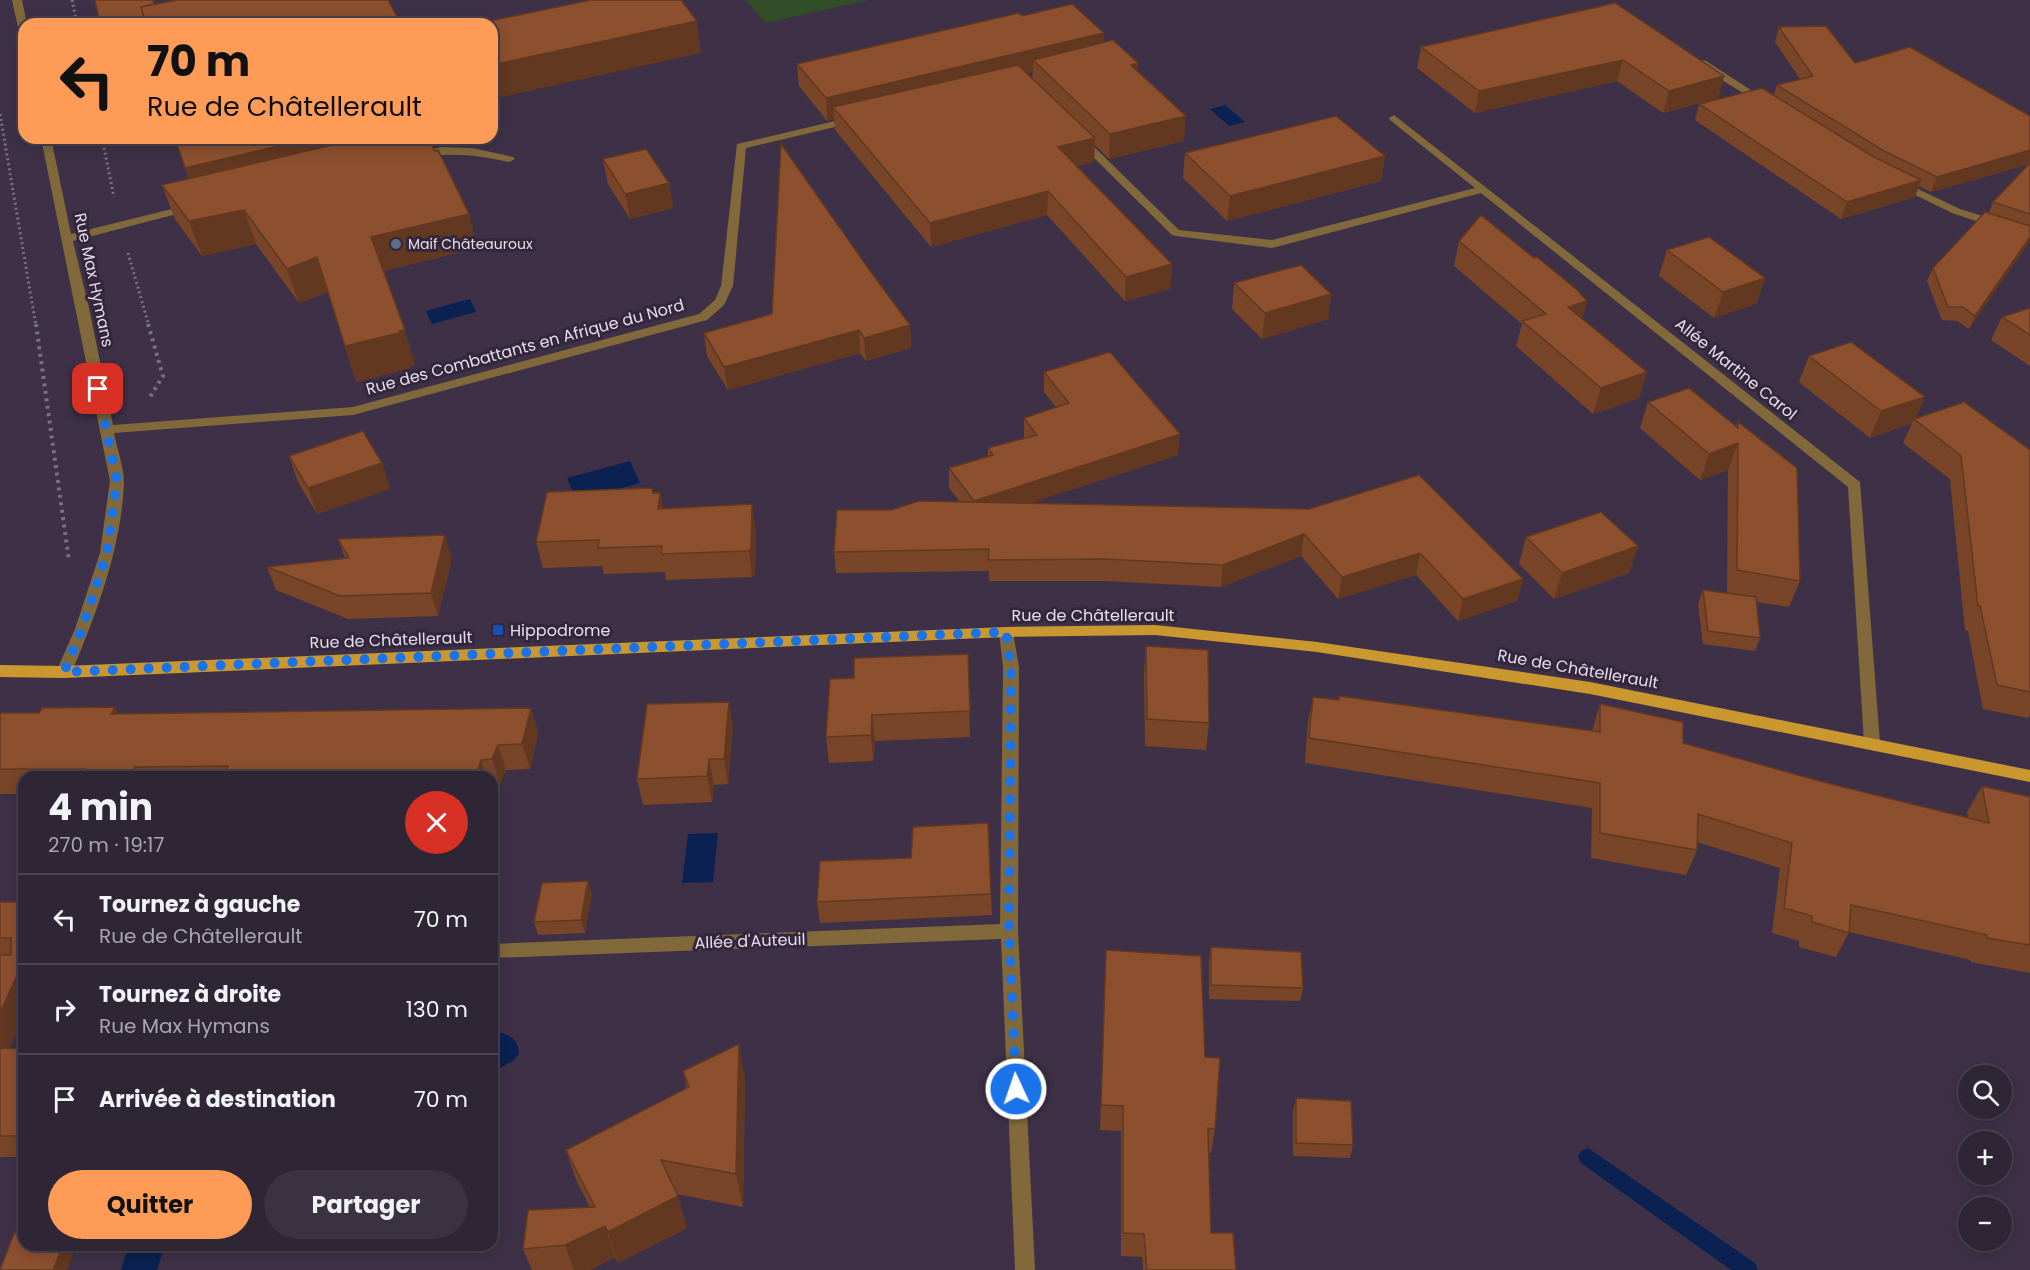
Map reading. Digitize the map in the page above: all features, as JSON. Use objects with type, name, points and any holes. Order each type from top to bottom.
[{"type":"main road","name":"Rue de Châtellerault","points":[[0,671],[64,672],[1006,632],[1155,630],[1317,647],[1590,688],[2030,776]]},
{"type":"street","points":[[17,0],[21,18]]},
{"type":"street","points":[[1688,53],[1775,108]]},
{"type":"street","name":"Rue des Combattants en Afrique du Nord","points":[[105,430],[354,411],[703,316],[720,302],[727,286],[741,146],[869,116]]},
{"type":"street","name":"Allée Martine Carol","points":[[1394,118],[1855,485],[1872,743]]},
{"type":"street","points":[[1070,129],[1176,233],[1272,244],[1483,189]]},
{"type":"street","name":"Rue Max Hymans","points":[[47,144],[117,481],[107,553],[82,629],[64,672]]},
{"type":"street","points":[[407,157],[442,149],[467,149],[509,159]]},
{"type":"street","points":[[1884,175],[1956,211],[2030,235]]},
{"type":"street","points":[[66,238],[201,205]]},
{"type":"street","points":[[1006,632],[1011,667],[1009,931],[1025,1270]]},
{"type":"street","name":"Allée d'Auteuil","points":[[498,951],[1009,931]]},
{"type":"path","points":[[72,0],[76,18]]},
{"type":"path","points":[[0,114],[35,319],[69,562]]},
{"type":"green space","points":[[746,0],[868,0],[766,23]]},
{"type":"water","points":[[1225,105],[1245,122],[1229,126],[1210,109]]},
{"type":"water","points":[[470,299],[476,312],[432,324],[426,311]]},
{"type":"water","points":[[630,461],[640,483],[577,501],[567,478]]},
{"type":"water","points":[[718,833],[713,882],[682,883],[688,834]]},
{"type":"water","points":[[498,1032],[513,1039],[517,1045],[519,1054],[513,1061],[498,1069]]},
{"type":"water","points":[[127,1251],[163,1251],[157,1270],[121,1270]]},
{"type":"building","points":[[95,0],[153,0],[154,4],[141,7],[144,18],[99,18]]},
{"type":"building","points":[[177,0],[388,0],[398,18],[144,18],[141,7]]},
{"type":"building","points":[[591,0],[681,0],[697,21],[498,64],[498,19]]},
{"type":"building","points":[[1615,3],[1724,76],[1669,91],[1623,60],[1479,91],[1421,47]]},
{"type":"building","points":[[1072,4],[1104,33],[826,98],[797,64],[1019,13],[1022,16]]},
{"type":"building","points":[[1826,26],[1855,63],[1910,47],[2030,116],[2030,150],[1937,177],[1884,151],[1777,85],[1813,76],[1779,27]]},
{"type":"building","points":[[1113,40],[1138,63],[1131,65],[1186,116],[1110,134],[1033,60]]},
{"type":"building","points":[[1018,65],[1095,138],[1058,147],[1172,264],[1126,277],[1048,191],[930,223],[833,107]]},
{"type":"building","points":[[1762,88],[1874,157],[1921,180],[1847,202],[1699,104]]},
{"type":"building","points":[[1336,116],[1385,156],[1230,196],[1185,153]]},
{"type":"building","points":[[177,144],[287,144],[185,168]]},
{"type":"building","points":[[336,144],[431,144],[435,151],[438,150],[469,214],[371,237],[405,330],[345,346],[317,257],[287,269],[244,210],[189,221],[162,185]]},
{"type":"building","points":[[781,144],[910,325],[864,338],[859,330],[724,367],[704,333],[772,314]]},
{"type":"building","points":[[646,149],[669,183],[625,194],[603,159]]},
{"type":"building","points":[[2030,163],[2030,214],[1993,202]]},
{"type":"building","points":[[1985,212],[2030,226],[2030,237],[1975,316],[1963,307],[1948,307],[1933,268]]},
{"type":"building","points":[[1481,215],[1576,289],[1587,301],[1568,307],[1647,372],[1601,388],[1522,321],[1546,314],[1459,241]]},
{"type":"building","points":[[1709,237],[1765,278],[1723,292],[1667,250]]},
{"type":"building","points":[[1301,265],[1331,294],[1265,313],[1234,283]]},
{"type":"building","points":[[2030,308],[2030,335],[2002,317]]},
{"type":"building","points":[[1851,342],[1925,397],[1881,411],[1809,356]]},
{"type":"building","points":[[1110,352],[1180,434],[974,501],[949,468],[993,455],[988,448],[1037,435],[1024,418],[1069,403],[1044,372]]},
{"type":"building","points":[[1689,388],[1738,428],[1738,422],[1797,468],[1800,581],[1737,570],[1738,443],[1709,454],[1648,402]]},
{"type":"building","points":[[1964,402],[2030,450],[2030,692],[1997,685],[1980,606],[1978,606],[1961,456],[1914,419]]},
{"type":"building","points":[[363,431],[382,463],[308,488],[289,456]]},
{"type":"building","points":[[1419,475],[1523,579],[1463,599],[1420,553],[1342,577],[1304,534],[1223,565],[1104,559],[988,560],[989,549],[834,552],[837,510],[891,510],[919,501],[1309,509]]},
{"type":"building","points":[[652,488],[653,493],[660,493],[658,509],[752,504],[751,549],[749,551],[661,554],[662,546],[598,548],[599,540],[536,542],[547,492]]},
{"type":"building","points":[[1601,512],[1638,546],[1562,573],[1526,537]]},
{"type":"building","points":[[445,535],[431,593],[340,596],[267,567],[349,558],[338,539]]},
{"type":"building","points":[[1703,590],[1756,597],[1760,638],[1708,631]]},
{"type":"building","points":[[1146,646],[1208,650],[1209,723],[1147,719]]},
{"type":"building","points":[[968,654],[970,711],[872,715],[871,735],[826,737],[830,679],[854,678],[854,658]]},
{"type":"building","points":[[1339,696],[1600,732],[1600,704],[1683,722],[1683,743],[1827,783],[1989,823],[1982,786],[2030,797],[2030,945],[1987,938],[1987,935],[1851,905],[1849,933],[1812,922],[1812,916],[1784,908],[1792,843],[1698,814],[1697,850],[1600,833],[1600,783],[1309,738],[1313,697],[1339,700]]},
{"type":"building","points":[[729,702],[724,759],[709,759],[707,776],[637,779],[647,704]]},
{"type":"building","points":[[115,707],[111,714],[531,708],[522,744],[498,745],[492,759],[481,760],[478,771],[226,771],[228,766],[135,767],[133,771],[0,769],[0,713],[39,713],[42,708]]},
{"type":"building","points":[[988,823],[991,894],[817,902],[820,861],[911,858],[913,827]]},
{"type":"building","points":[[588,881],[581,920],[534,922],[542,883]]},
{"type":"building","points":[[0,902],[18,902],[18,973],[0,1013],[0,955],[11,955],[11,938],[0,938]]},
{"type":"building","points":[[1211,947],[1301,952],[1303,988],[1211,985]]},
{"type":"building","points":[[1106,950],[1201,956],[1205,1057],[1220,1058],[1215,1129],[1208,1128],[1211,1233],[1233,1233],[1236,1270],[1147,1270],[1144,1234],[1123,1233],[1123,1106],[1101,1105]]},
{"type":"building","points":[[739,1044],[736,1174],[661,1160],[678,1196],[608,1232],[605,1226],[565,1245],[523,1249],[528,1210],[595,1207],[566,1150],[689,1087],[683,1071]]},
{"type":"building","points":[[0,1048],[18,1049],[18,1136],[0,1136]]},
{"type":"building","points":[[1296,1098],[1351,1101],[1353,1145],[1296,1143]]},
{"type":"building","points":[[14,1233],[18,1233],[18,1251],[61,1251],[53,1270],[0,1270]]},
{"type":"waterway","points":[[1588,1157],[1748,1270]]},
{"type":"place","name":"Maif Châteauroux","points":[[396,244]]},
{"type":"place","name":"Hippodrome","points":[[498,630]]},
{"type":"route","points":[[98,389],[117,481],[107,553],[82,629],[64,672],[1006,632],[1011,667],[1009,931],[1016,1089]]}]
